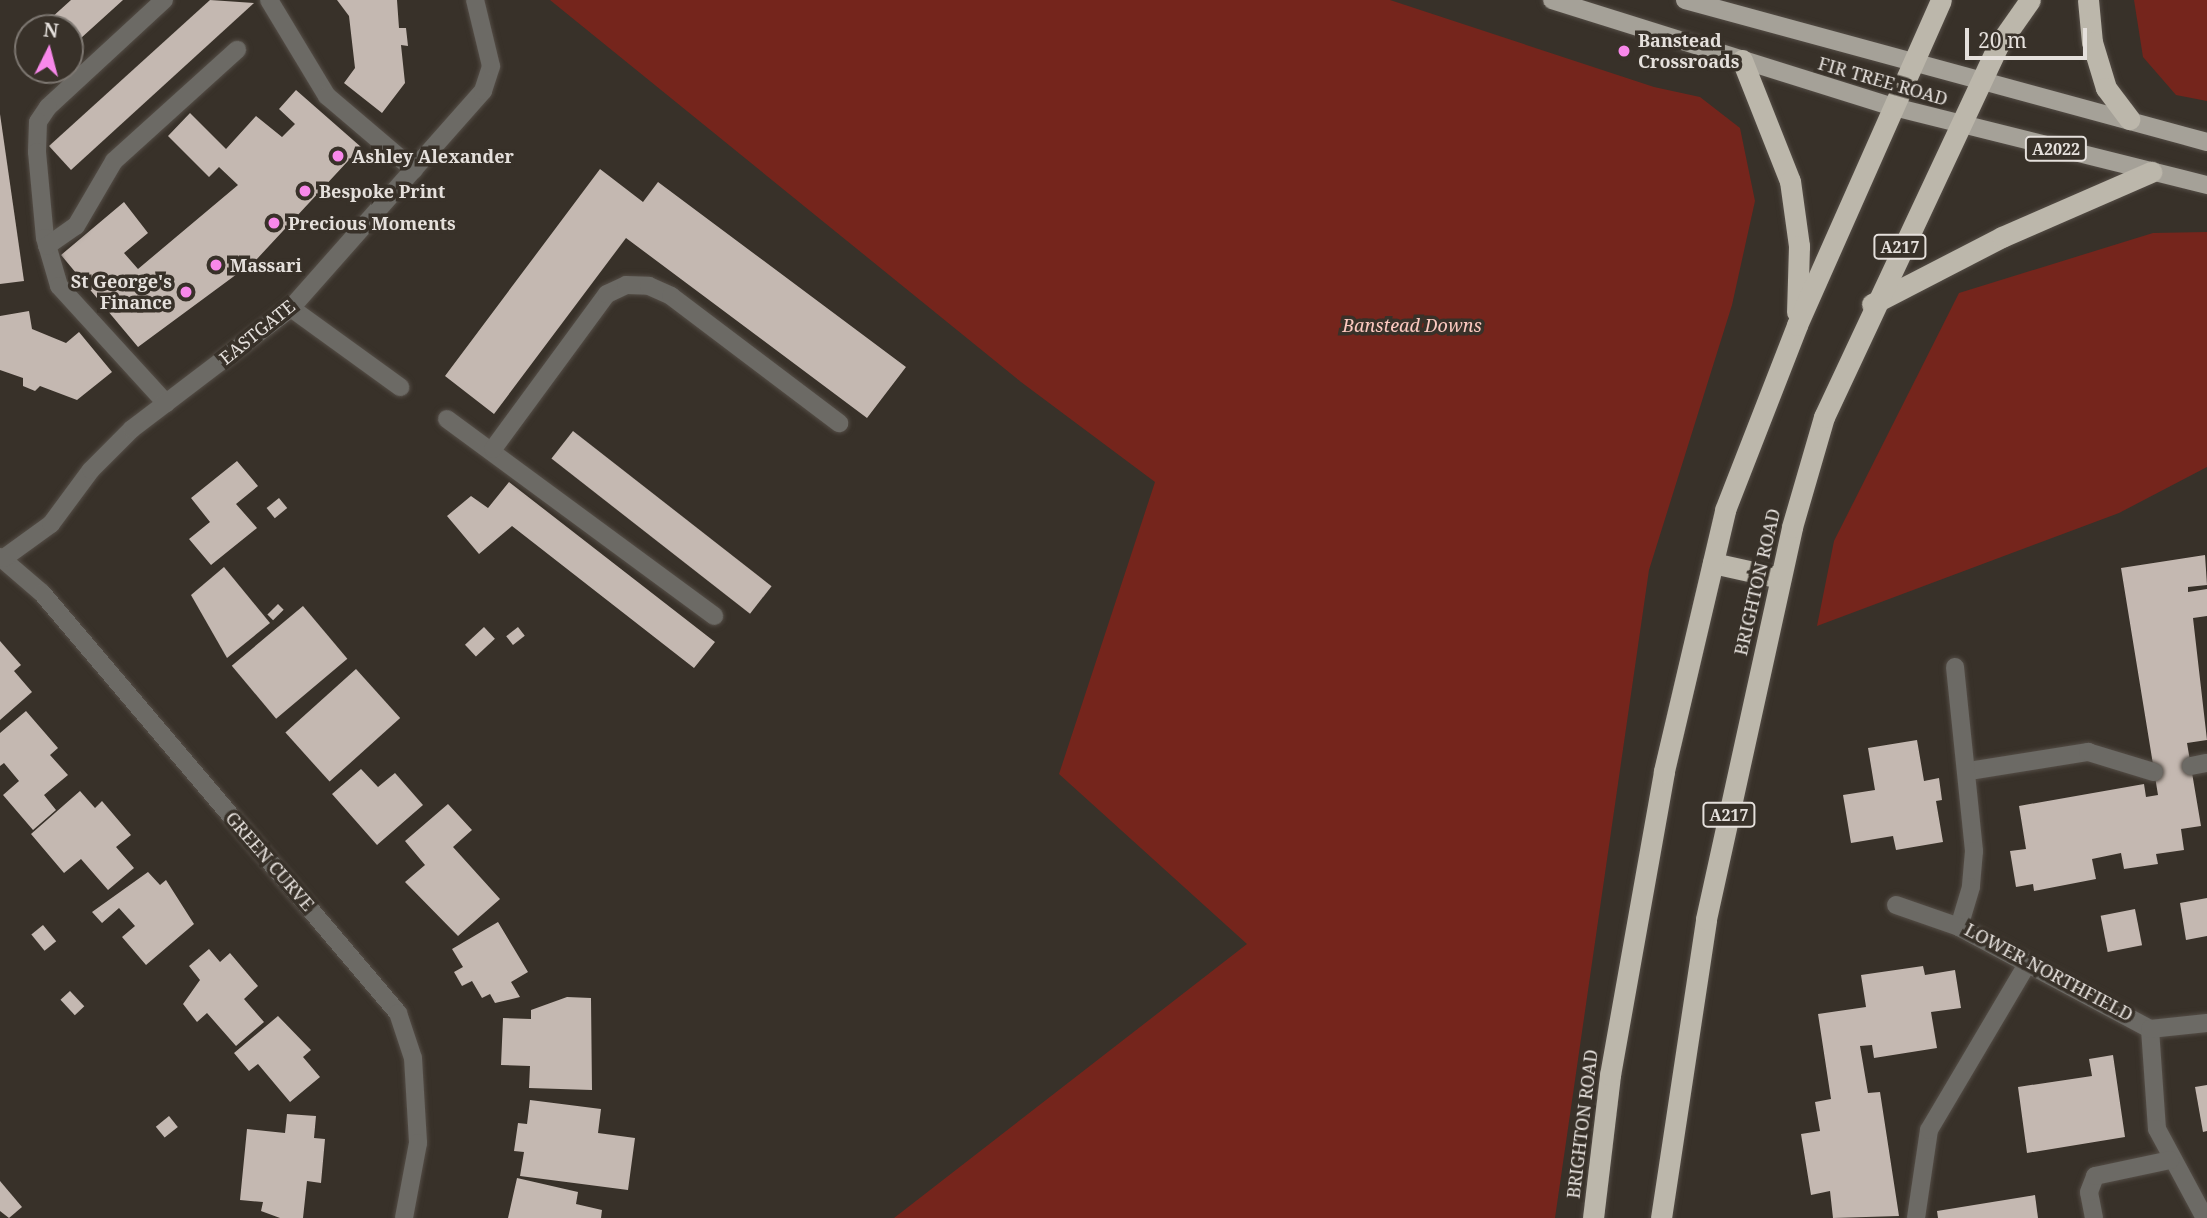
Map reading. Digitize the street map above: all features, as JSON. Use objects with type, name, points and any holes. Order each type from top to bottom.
[{"type":"highway","name":"BRIGHTON ROAD","points":[[1593,1218],[1610,1075],[1664,771],[1726,509],[1797,325],[1909,63],[1941,0]]},
{"type":"highway","name":"BRIGHTON ROAD","points":[[1661,1218],[1677,1082],[1706,919],[1780,578],[1824,417],[1872,304],[1983,81],[1997,47],[2030,0]]},
{"type":"highway","points":[[2088,0],[2092,43],[2106,88],[2129,119]]},
{"type":"highway","points":[[1742,60],[1790,181],[1799,246],[1797,325]]},
{"type":"highway","points":[[1872,304],[2002,237],[2151,172]]},
{"type":"highway","points":[[1713,564],[1780,578]]},
{"type":"main road","name":"FIR TREE ROAD","points":[[1552,0],[1890,106],[2207,185]]},
{"type":"main road","name":"FIR TREE ROAD","points":[[1685,0],[2207,142]]},
{"type":"street","points":[[164,0],[38,122],[47,246],[59,286],[166,403]]},
{"type":"street","points":[[269,0],[327,96],[414,170]]},
{"type":"street","name":"EASTGATE","points":[[2,558],[51,524],[91,470],[166,403],[291,308],[483,91],[491,66],[488,44],[475,0]]},
{"type":"street","points":[[47,246],[76,226],[114,161],[237,50]]},
{"type":"street","points":[[493,449],[607,294],[626,285],[649,286],[671,296],[839,423]]},
{"type":"street","points":[[291,308],[400,387]]},
{"type":"street","points":[[447,419],[493,449],[713,616]]},
{"type":"street","name":"GREEN CURVE","points":[[2,558],[42,593],[398,1013],[413,1058],[418,1143],[404,1218]]},
{"type":"street","name":"LOWER NORTHFIELD","points":[[1955,667],[1969,771],[1971,887],[1959,927],[2150,1029],[2151,1093],[2170,1160],[2205,1218]]},
{"type":"street","points":[[1969,771],[2088,752],[2154,772]]},
{"type":"street","points":[[1896,905],[1959,927]]},
{"type":"street","points":[[1916,1218],[1929,1130],[2027,964]]},
{"type":"street","points":[[2150,1029],[2207,1023]]},
{"type":"street","points":[[2094,1218],[2089,1192],[2095,1176],[2170,1160]]},
{"type":"green space","name":"Banstead Downs","points":[[550,0],[1390,0],[1654,87],[1700,97],[1740,128],[1755,201],[1732,305],[1649,570],[1555,1218],[894,1218],[1247,944],[1059,774],[1155,482],[1021,382]]},
{"type":"green space","points":[[2134,0],[2207,0],[2207,101],[2176,95],[2143,57]]},
{"type":"green space","points":[[2207,232],[2207,467],[2119,513],[1817,626],[1834,541],[1959,293],[2153,233]]},
{"type":"building","points":[[71,0],[123,0],[84,35],[84,14],[56,14]]},
{"type":"building","points":[[210,0],[254,3],[71,170],[49,146]]},
{"type":"building","points":[[337,0],[397,0],[399,28],[406,28],[408,46],[401,45],[405,83],[382,113],[344,83],[355,68],[349,16]]},
{"type":"building","points":[[296,90],[361,147],[256,260],[138,347],[61,255],[124,202],[148,233],[124,253],[138,269],[238,185],[219,167],[209,177],[168,136],[190,113],[226,149],[256,116],[282,137],[295,124],[279,109]]},
{"type":"building","points":[[0,114],[24,281],[0,284]]},
{"type":"building","points":[[600,169],[643,202],[658,182],[906,367],[867,418],[626,238],[494,414],[445,376]]},
{"type":"building","points":[[29,311],[32,329],[66,343],[79,332],[112,372],[77,400],[40,386],[35,391],[23,386],[23,378],[0,370],[0,316]]},
{"type":"building","points":[[573,431],[772,586],[750,614],[551,459]]},
{"type":"building","points":[[237,461],[258,486],[236,504],[257,528],[211,565],[189,539],[210,522],[191,498]]},
{"type":"building","points":[[509,482],[715,642],[694,668],[512,526],[479,554],[447,516],[471,496],[488,508]]},
{"type":"building","points":[[279,498],[287,508],[275,518],[267,508]]},
{"type":"building","points":[[2205,555],[2207,585],[2188,587],[2188,592],[2207,589],[2207,616],[2193,618],[2207,740],[2187,743],[2201,826],[2181,829],[2184,850],[2156,854],[2158,864],[2124,869],[2121,853],[2092,859],[2096,879],[2034,891],[2033,884],[2016,887],[2010,851],[2026,849],[2019,806],[2144,784],[2146,797],[2158,795],[2121,568]]},
{"type":"building","points":[[224,567],[270,623],[227,658],[191,595]]},
{"type":"building","points":[[278,604],[284,610],[273,620],[267,615]]},
{"type":"building","points":[[303,606],[347,659],[276,719],[232,666]]},
{"type":"building","points":[[484,627],[495,639],[476,656],[465,645]]},
{"type":"building","points":[[518,627],[525,636],[513,645],[506,636]]},
{"type":"building","points":[[0,641],[21,665],[14,671],[32,692],[0,720]]},
{"type":"building","points":[[356,669],[400,718],[330,782],[285,733]]},
{"type":"building","points":[[26,711],[58,748],[50,755],[68,775],[44,795],[56,810],[33,830],[3,795],[19,781],[4,763],[0,766],[0,733]]},
{"type":"building","points":[[1917,740],[1924,781],[1939,778],[1942,800],[1936,801],[1943,842],[1896,850],[1893,836],[1851,843],[1843,795],[1875,790],[1868,748]]},
{"type":"building","points":[[361,769],[378,787],[395,773],[423,805],[377,845],[332,794]]},
{"type":"building","points":[[80,791],[95,808],[102,801],[131,835],[116,847],[134,868],[108,890],[81,859],[64,873],[31,834]]},
{"type":"building","points":[[448,804],[472,830],[453,847],[500,899],[458,936],[405,882],[425,865],[405,841]]},
{"type":"building","points":[[148,872],[160,885],[166,880],[194,924],[146,965],[122,937],[135,926],[119,908],[102,923],[92,912]]},
{"type":"building","points":[[2207,898],[2207,936],[2186,940],[2180,903]]},
{"type":"building","points":[[2135,909],[2142,945],[2108,952],[2101,916]]},
{"type":"building","points":[[498,922],[528,972],[511,982],[520,997],[495,1003],[490,994],[482,998],[472,981],[462,986],[454,972],[463,967],[452,949]]},
{"type":"building","points":[[43,925],[56,941],[45,951],[31,934]]},
{"type":"building","points":[[209,949],[220,962],[230,953],[258,986],[244,999],[264,1022],[236,1046],[207,1013],[197,1022],[183,1004],[200,980],[189,966]]},
{"type":"building","points":[[1923,966],[1925,975],[1955,970],[1961,1008],[1931,1012],[1937,1048],[1874,1058],[1872,1045],[1860,1046],[1868,1093],[1880,1092],[1899,1216],[1833,1218],[1830,1191],[1811,1195],[1801,1134],[1820,1131],[1815,1102],[1831,1099],[1818,1014],[1866,1007],[1861,975]]},
{"type":"building","points":[[70,991],[84,1006],[75,1015],[60,1000]]},
{"type":"building","points":[[567,997],[591,998],[592,1090],[529,1088],[530,1066],[501,1065],[503,1018],[531,1019],[531,1010]]},
{"type":"building","points":[[278,1016],[311,1050],[303,1057],[320,1077],[290,1102],[258,1064],[249,1071],[234,1053]]},
{"type":"building","points":[[2113,1055],[2125,1137],[2027,1153],[2018,1087],[2092,1076],[2089,1059]]},
{"type":"building","points":[[2207,1085],[2207,1131],[2203,1132],[2195,1087]]},
{"type":"building","points":[[530,1100],[601,1109],[598,1133],[635,1138],[628,1190],[520,1176],[524,1152],[514,1151],[518,1123],[527,1124]]},
{"type":"building","points":[[287,1114],[316,1116],[314,1138],[325,1139],[321,1183],[307,1181],[303,1218],[280,1218],[261,1211],[263,1202],[240,1200],[247,1129],[285,1133]]},
{"type":"building","points":[[169,1116],[178,1127],[165,1138],[156,1127]]},
{"type":"building","points":[[517,1178],[578,1192],[576,1204],[602,1210],[601,1218],[508,1218]]},
{"type":"building","points":[[0,1181],[22,1207],[9,1218],[0,1211]]},
{"type":"building","points":[[2035,1195],[2038,1218],[1938,1218],[1937,1211]]},
{"type":"place","name":"Banstead Crossroads","points":[[1624,51]]},
{"type":"place","name":"Ashley Alexander","points":[[338,156]]},
{"type":"place","name":"Bespoke Print","points":[[305,191]]},
{"type":"place","name":"Precious Moments","points":[[274,223]]},
{"type":"place","name":"Massari","points":[[216,265]]},
{"type":"place","name":"St George's Finance","points":[[186,292]]}]
